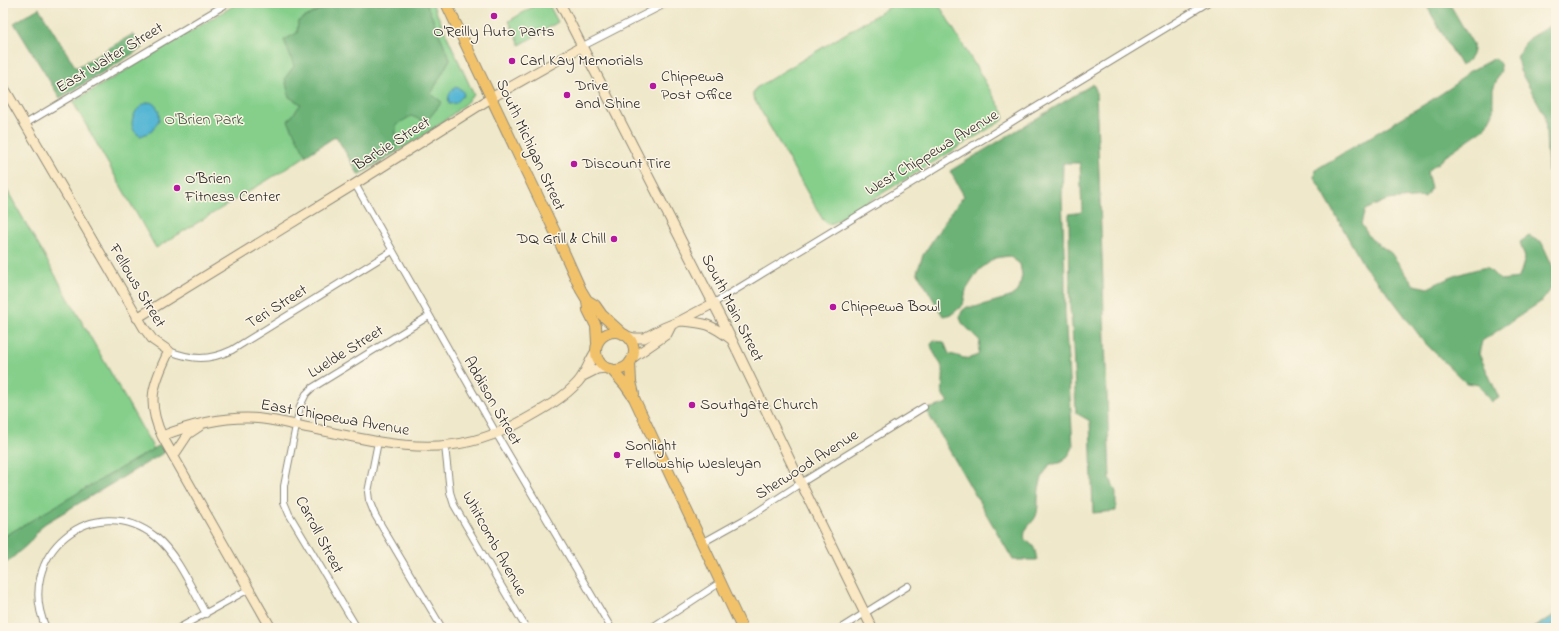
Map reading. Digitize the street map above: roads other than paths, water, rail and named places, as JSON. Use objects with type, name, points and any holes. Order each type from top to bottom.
[{"type":"main road","name":"South Michigan Street","points":[[446,3],[587,300],[588,310],[596,326],[597,347]]},
{"type":"main road","name":"South Michigan Street","points":[[587,300],[595,305],[607,320],[625,335]]},
{"type":"main road","points":[[634,398],[630,372],[633,345],[625,335],[611,332],[605,335],[597,347],[598,361],[625,385],[634,398],[742,628]]},
{"type":"main road","points":[[608,369],[621,369],[631,360]]},
{"type":"street","name":"East Walter Street","points":[[25,124],[228,3]]},
{"type":"street","name":"South Main Street","points":[[560,3],[714,303],[800,483],[872,628]]},
{"type":"street","name":"Barbie Street","points":[[137,318],[356,184],[491,98],[582,47],[667,3]]},
{"type":"street","name":"West Chippewa Avenue","points":[[625,335],[634,338],[644,338],[663,328],[671,326],[714,303],[1207,3]]},
{"type":"street","name":"Fellows Street","points":[[3,86],[137,318],[152,340],[169,352]]},
{"type":"street","name":"Addison Street","points":[[356,184],[392,251],[496,434],[612,628]]},
{"type":"street","name":"Teri Street","points":[[169,352],[193,358],[204,358],[223,354],[232,350],[392,251]]},
{"type":"street","name":"Luelde Street","points":[[296,425],[303,399],[312,388],[429,316]]},
{"type":"street","points":[[680,321],[707,324],[732,340]]},
{"type":"street","name":"West Chippewa Avenue","points":[[631,360],[667,334],[671,326]]},
{"type":"street","name":"East Chippewa Avenue","points":[[583,376],[597,347]]},
{"type":"street","points":[[169,352],[158,374],[154,388],[154,414],[162,436],[271,628]]},
{"type":"street","name":"East Chippewa Avenue","points":[[162,436],[188,426],[207,422],[236,418],[255,418],[407,447],[445,446],[468,442],[496,434],[520,423],[568,392],[583,376],[597,369],[608,369]]},
{"type":"street","name":"Sherwood Avenue","points":[[702,543],[754,514],[800,483],[924,407]]},
{"type":"street","name":"East Chippewa Avenue","points":[[174,455],[188,434],[207,422]]},
{"type":"street","name":"Carroll Street","points":[[296,425],[284,486],[284,502],[289,514],[357,628]]},
{"type":"street","points":[[378,442],[369,481],[369,500],[375,514],[441,628]]},
{"type":"street","name":"Whitcomb Avenue","points":[[445,446],[450,492],[454,506],[526,628]]},
{"type":"street","points":[[46,628],[38,603],[40,574],[45,561],[55,547],[70,533],[85,526],[114,521],[136,526],[150,533],[162,542],[172,555],[206,614]]},
{"type":"street","points":[[651,628],[721,582]]},
{"type":"street","points":[[841,628],[908,586]]},
{"type":"street","points":[[179,628],[249,589]]},
{"type":"water","points":[[456,87],[462,90],[464,95],[456,103],[449,104],[448,99],[450,94]]},
{"type":"water","points":[[150,102],[155,105],[158,110],[159,120],[152,131],[141,136],[133,129],[133,118],[139,108]]},
{"type":"waterway","points":[[1541,628],[1556,619]]},
{"type":"place","name":"O'Reilly Auto Parts","points":[[494,16]]},
{"type":"place","name":"Carl Kay Memorials","points":[[512,61]]},
{"type":"place","name":"Chippewa Post Office","points":[[653,86]]},
{"type":"place","name":"Drive and Shine","points":[[567,95]]},
{"type":"place","name":"Discount Tire","points":[[574,164]]},
{"type":"place","name":"O’Brien Fitness Center","points":[[177,188]]},
{"type":"place","name":"DQ Grill & Chill","points":[[614,239]]},
{"type":"place","name":"Chippewa Bowl","points":[[833,307]]},
{"type":"place","name":"Southgate Church","points":[[692,405]]},
{"type":"place","name":"Sonlight Fellowship Wesleyan","points":[[617,455]]},
{"type":"park label","name":"O'Brien Park","points":[[204,120]]}]
